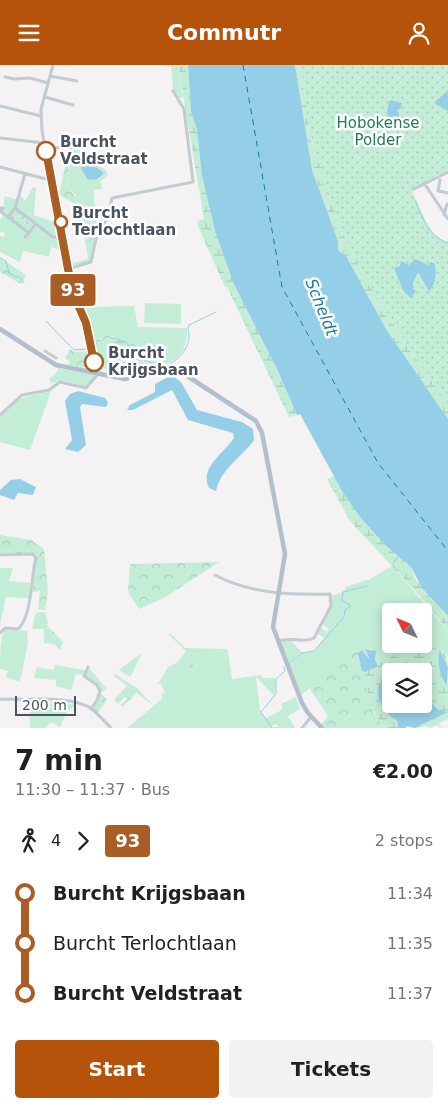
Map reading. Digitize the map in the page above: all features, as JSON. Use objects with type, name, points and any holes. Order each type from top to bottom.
[{"type":"main road","points":[[0,329],[56,365],[125,379],[166,368],[183,372],[254,418],[261,429],[285,554],[273,627],[302,703],[311,717],[322,728]]},
{"type":"street","points":[[0,413],[22,395],[49,390],[56,383],[65,382],[86,388],[99,374],[93,360],[86,323],[75,298],[68,269],[64,238],[44,143],[40,116],[53,65]]},
{"type":"street","points":[[50,76],[77,81]]},
{"type":"street","points":[[4,77],[15,79],[30,78],[48,83]]},
{"type":"street","points":[[68,269],[91,262],[96,239],[108,217],[112,197],[193,182],[184,109],[173,91]]},
{"type":"street","points":[[45,97],[73,105]]},
{"type":"street","points":[[0,106],[40,116]]},
{"type":"street","points":[[0,138],[44,143]]},
{"type":"street","points":[[46,151],[68,145]]},
{"type":"street","points":[[1,167],[52,179]]},
{"type":"street","points":[[414,189],[448,172]]},
{"type":"street","points":[[7,216],[15,209],[25,174]]},
{"type":"street","points":[[440,180],[438,191],[448,193]]},
{"type":"street","points":[[424,183],[448,219]]},
{"type":"street","points":[[444,215],[447,204]]},
{"type":"street","points":[[15,209],[53,237],[64,238]]},
{"type":"street","points":[[0,210],[29,233]]},
{"type":"street","points":[[25,237],[35,224]]},
{"type":"street","points":[[45,351],[56,357]]},
{"type":"street","points":[[47,360],[51,355]]},
{"type":"street","points":[[0,555],[35,555],[30,596],[22,624],[18,629],[5,628],[0,633]]},
{"type":"street","points":[[215,575],[238,584],[278,594],[330,594],[331,603],[314,638],[308,641],[285,638],[277,641]]},
{"type":"street","points":[[88,667],[84,676],[97,685],[100,691],[91,709]]},
{"type":"street","points":[[0,699],[55,700],[91,709],[111,728]]},
{"type":"street","points":[[302,728],[311,717]]},
{"type":"green space","points":[[171,65],[178,65],[184,97],[179,98],[173,89]]},
{"type":"green space","points":[[178,65],[188,65],[191,112],[197,130],[202,176],[215,231],[297,415],[289,417],[227,287],[225,287],[197,224],[199,220],[204,219]]},
{"type":"green space","points":[[295,65],[301,65],[309,132],[343,234],[366,279],[410,350],[448,404],[448,419],[386,329],[346,256],[338,250],[338,241],[312,170]]},
{"type":"green space","name":"Hobokense Polder","points":[[301,65],[448,65],[448,170],[428,180],[412,192],[430,228],[441,239],[448,242],[448,404],[410,350],[366,279],[343,234],[309,132]]},
{"type":"green space","points":[[78,137],[81,154],[78,155],[74,139],[67,181],[68,188],[78,199],[84,215],[101,228],[90,262],[74,267],[73,263],[88,259],[82,223],[74,213],[72,202],[59,195],[71,138]]},
{"type":"green space","points":[[75,138],[78,155],[90,153],[90,156],[84,157],[81,168],[93,180],[100,178],[102,189],[94,190],[94,203],[104,222],[101,228],[84,215],[76,195],[68,188],[67,181]]},
{"type":"green space","points":[[93,152],[95,163],[106,170],[108,175],[101,181],[100,178],[104,173],[95,166],[90,153]]},
{"type":"green space","points":[[33,187],[36,188],[34,215],[54,222],[59,221],[64,251],[51,247],[49,257],[23,251],[20,262],[0,252],[0,236],[4,237],[5,233],[0,231],[0,220],[5,213],[3,211],[5,196],[18,200],[20,194],[25,201]]},
{"type":"green space","points":[[14,210],[33,224],[28,231],[9,217]]},
{"type":"green space","points":[[0,258],[26,275],[22,283],[0,272]]},
{"type":"green space","points":[[145,303],[181,304],[181,324],[144,323]]},
{"type":"green space","points":[[134,306],[138,327],[187,328],[186,341],[182,353],[173,361],[159,363],[140,355],[136,343],[116,339],[113,336],[103,337],[95,344],[85,307]]},
{"type":"green space","points":[[104,335],[136,343],[140,355],[160,363],[171,362],[159,367],[137,360],[121,349],[101,341]]},
{"type":"green space","points":[[98,341],[108,343],[138,360],[159,367],[131,376],[120,376],[115,374],[116,371],[109,369],[108,373],[98,358],[95,346]]},
{"type":"green space","points":[[70,349],[74,352],[89,351],[91,361],[83,368],[68,365],[70,362],[65,358]]},
{"type":"green space","points":[[58,368],[95,376],[85,387],[65,381],[51,383],[49,379],[57,372]]},
{"type":"green space","points":[[51,391],[30,450],[0,442],[0,418],[5,410],[22,398]]},
{"type":"green space","points":[[334,476],[360,517],[385,545],[411,567],[416,580],[448,616],[448,631],[432,610],[432,603],[426,603],[350,521],[327,479]]},
{"type":"green space","points":[[0,535],[31,540],[44,549],[48,592],[45,610],[38,609],[40,591],[32,592],[37,555],[34,553],[0,554]]},
{"type":"green space","points":[[219,562],[164,598],[139,609],[128,592],[130,564]]},
{"type":"green space","points":[[392,566],[424,603],[382,603],[382,653],[400,653],[378,666],[372,649],[365,649],[370,660],[362,650],[358,653],[356,650],[344,652],[321,680],[301,695],[279,641],[289,639],[301,651],[289,665],[301,653],[314,651],[324,638],[317,633],[319,627],[327,632],[329,629],[321,622],[328,613],[332,596],[345,591],[345,587],[370,579]]},
{"type":"green space","points":[[0,568],[13,568],[9,581],[30,583],[29,598],[6,597],[0,625]]},
{"type":"green space","points":[[38,612],[45,612],[48,623],[45,629],[49,628],[56,639],[54,642],[44,641],[44,629],[32,629],[35,615]]},
{"type":"green space","points":[[432,612],[448,631],[448,658],[440,647],[432,643]]},
{"type":"green space","points":[[46,624],[63,642],[60,650],[54,644],[45,643],[44,641],[54,642],[56,639],[49,628],[44,629]]},
{"type":"green space","points":[[5,629],[27,631],[28,643],[20,682],[6,677],[8,671],[0,669],[1,642]]},
{"type":"green space","points":[[168,634],[171,634],[185,648],[227,649],[228,652],[189,651],[198,684],[195,684],[186,651]]},
{"type":"green space","points":[[432,641],[434,642],[444,653],[448,662],[448,667],[441,651],[442,679],[448,685],[448,719],[439,723],[441,728],[437,725],[430,728],[425,726],[414,728],[441,711],[432,703],[432,663],[382,663],[382,679],[379,682],[382,688],[382,713],[394,713],[398,728],[385,728],[376,714],[366,688],[365,672],[398,653],[432,653]]},
{"type":"green space","points":[[357,650],[362,659],[362,671],[365,672],[373,712],[385,728],[365,728],[354,713],[343,720],[348,728],[325,728],[321,724],[328,716],[310,689],[344,652]]},
{"type":"green space","points":[[186,651],[195,684],[189,651],[228,652],[232,679],[262,675],[262,678],[275,678],[274,696],[256,677],[260,710],[265,719],[283,709],[281,704],[296,697],[300,709],[288,716],[295,728],[280,728],[275,724],[270,728],[127,728],[162,699],[162,694],[165,693],[161,684],[158,684],[168,667],[178,662]]},
{"type":"green space","points":[[143,652],[130,677],[119,670]]},
{"type":"green space","points":[[55,665],[85,670],[82,675],[76,674],[71,690],[56,686],[56,680],[34,678],[37,667],[53,670]]},
{"type":"green space","points":[[89,668],[107,689],[101,692],[98,685],[87,678],[85,673]]},
{"type":"green space","points":[[115,674],[137,688],[154,706],[137,693],[122,707],[120,705],[127,699],[125,697],[118,704],[114,700],[127,686],[114,676]]},
{"type":"green space","points":[[101,693],[107,700],[97,714],[93,709]]},
{"type":"green space","points":[[29,700],[55,702],[54,710],[59,712],[62,702],[76,705],[67,712],[60,727],[51,722],[45,728],[30,728]]},
{"type":"green space","points":[[354,713],[365,728],[348,728],[343,721]]},
{"type":"water","name":"Scheldt","points":[[188,65],[295,65],[312,170],[338,241],[338,250],[346,256],[386,329],[448,419],[448,616],[422,588],[411,567],[385,545],[360,517],[342,491],[300,414],[297,415],[277,369],[234,284],[215,231],[202,176],[197,130],[191,112]]},
{"type":"water","points":[[448,90],[448,111],[434,103]]},
{"type":"water","points":[[390,100],[402,103],[401,108],[397,110],[401,120],[398,131],[389,120],[388,108]]},
{"type":"water","points":[[90,156],[95,166],[104,173],[95,180],[87,179],[81,168],[84,157]]},
{"type":"water","points":[[415,259],[428,265],[431,262],[434,263],[435,277],[429,291],[418,272],[413,283],[413,289],[416,291],[411,298],[404,292],[394,268],[400,266],[401,261],[409,265]]},
{"type":"water","points":[[174,377],[181,382],[197,410],[242,422],[253,429],[254,440],[227,470],[218,483],[216,491],[209,488],[207,474],[214,461],[234,438],[233,433],[188,420],[172,390],[133,410],[127,410],[130,405],[155,392],[155,384],[166,378]]},
{"type":"water","points":[[78,391],[105,398],[108,403],[106,407],[82,404],[80,407],[86,445],[78,452],[65,449],[72,440],[65,401],[70,394]]},
{"type":"water","points":[[20,479],[36,487],[33,495],[18,493],[14,500],[0,495],[0,490],[11,480]]},
{"type":"water","points":[[365,649],[376,651],[375,659],[378,666],[365,672],[362,671],[358,653],[362,650],[370,660]]},
{"type":"water","points":[[440,650],[448,667],[447,685],[442,678],[439,668],[438,658]]},
{"type":"water","points":[[382,680],[382,706],[378,691]]},
{"type":"water","points":[[432,703],[439,710],[448,712],[414,728],[407,726],[406,728],[398,728],[397,720],[387,713],[432,713]]},
{"type":"waterway","points":[[415,201],[431,231],[435,236],[448,243]]},
{"type":"waterway","points":[[0,258],[6,261],[9,273],[20,277],[24,283]]},
{"type":"waterway","points":[[95,346],[98,340],[101,341],[106,336],[126,342],[129,346],[134,344],[135,355],[163,366],[174,362],[183,353],[188,342],[189,325],[216,312]]},
{"type":"waterway","points":[[46,321],[74,350],[88,349]]},
{"type":"waterway","points":[[393,563],[399,556]]},
{"type":"waterway","points":[[289,664],[301,653],[314,651],[344,617],[345,610],[351,606],[342,600],[343,592],[367,586]]},
{"type":"waterway","points":[[272,728],[261,712],[276,694],[276,679],[285,671],[284,667]]},
{"type":"waterway","points":[[273,728],[279,728]]},
{"type":"ferry route","points":[[243,65],[282,287],[378,463],[448,551]]},
{"type":"bus line","name":"93","points":[[46,151],[63,233],[68,269],[75,298],[86,323],[94,362]]},
{"type":"place","name":"Burcht Veldstraat","points":[[46,151]]},
{"type":"place","name":"Burcht Terlochtlaan","points":[[61,222]]},
{"type":"place","name":"Burcht Krijgsbaan","points":[[94,362]]}]
